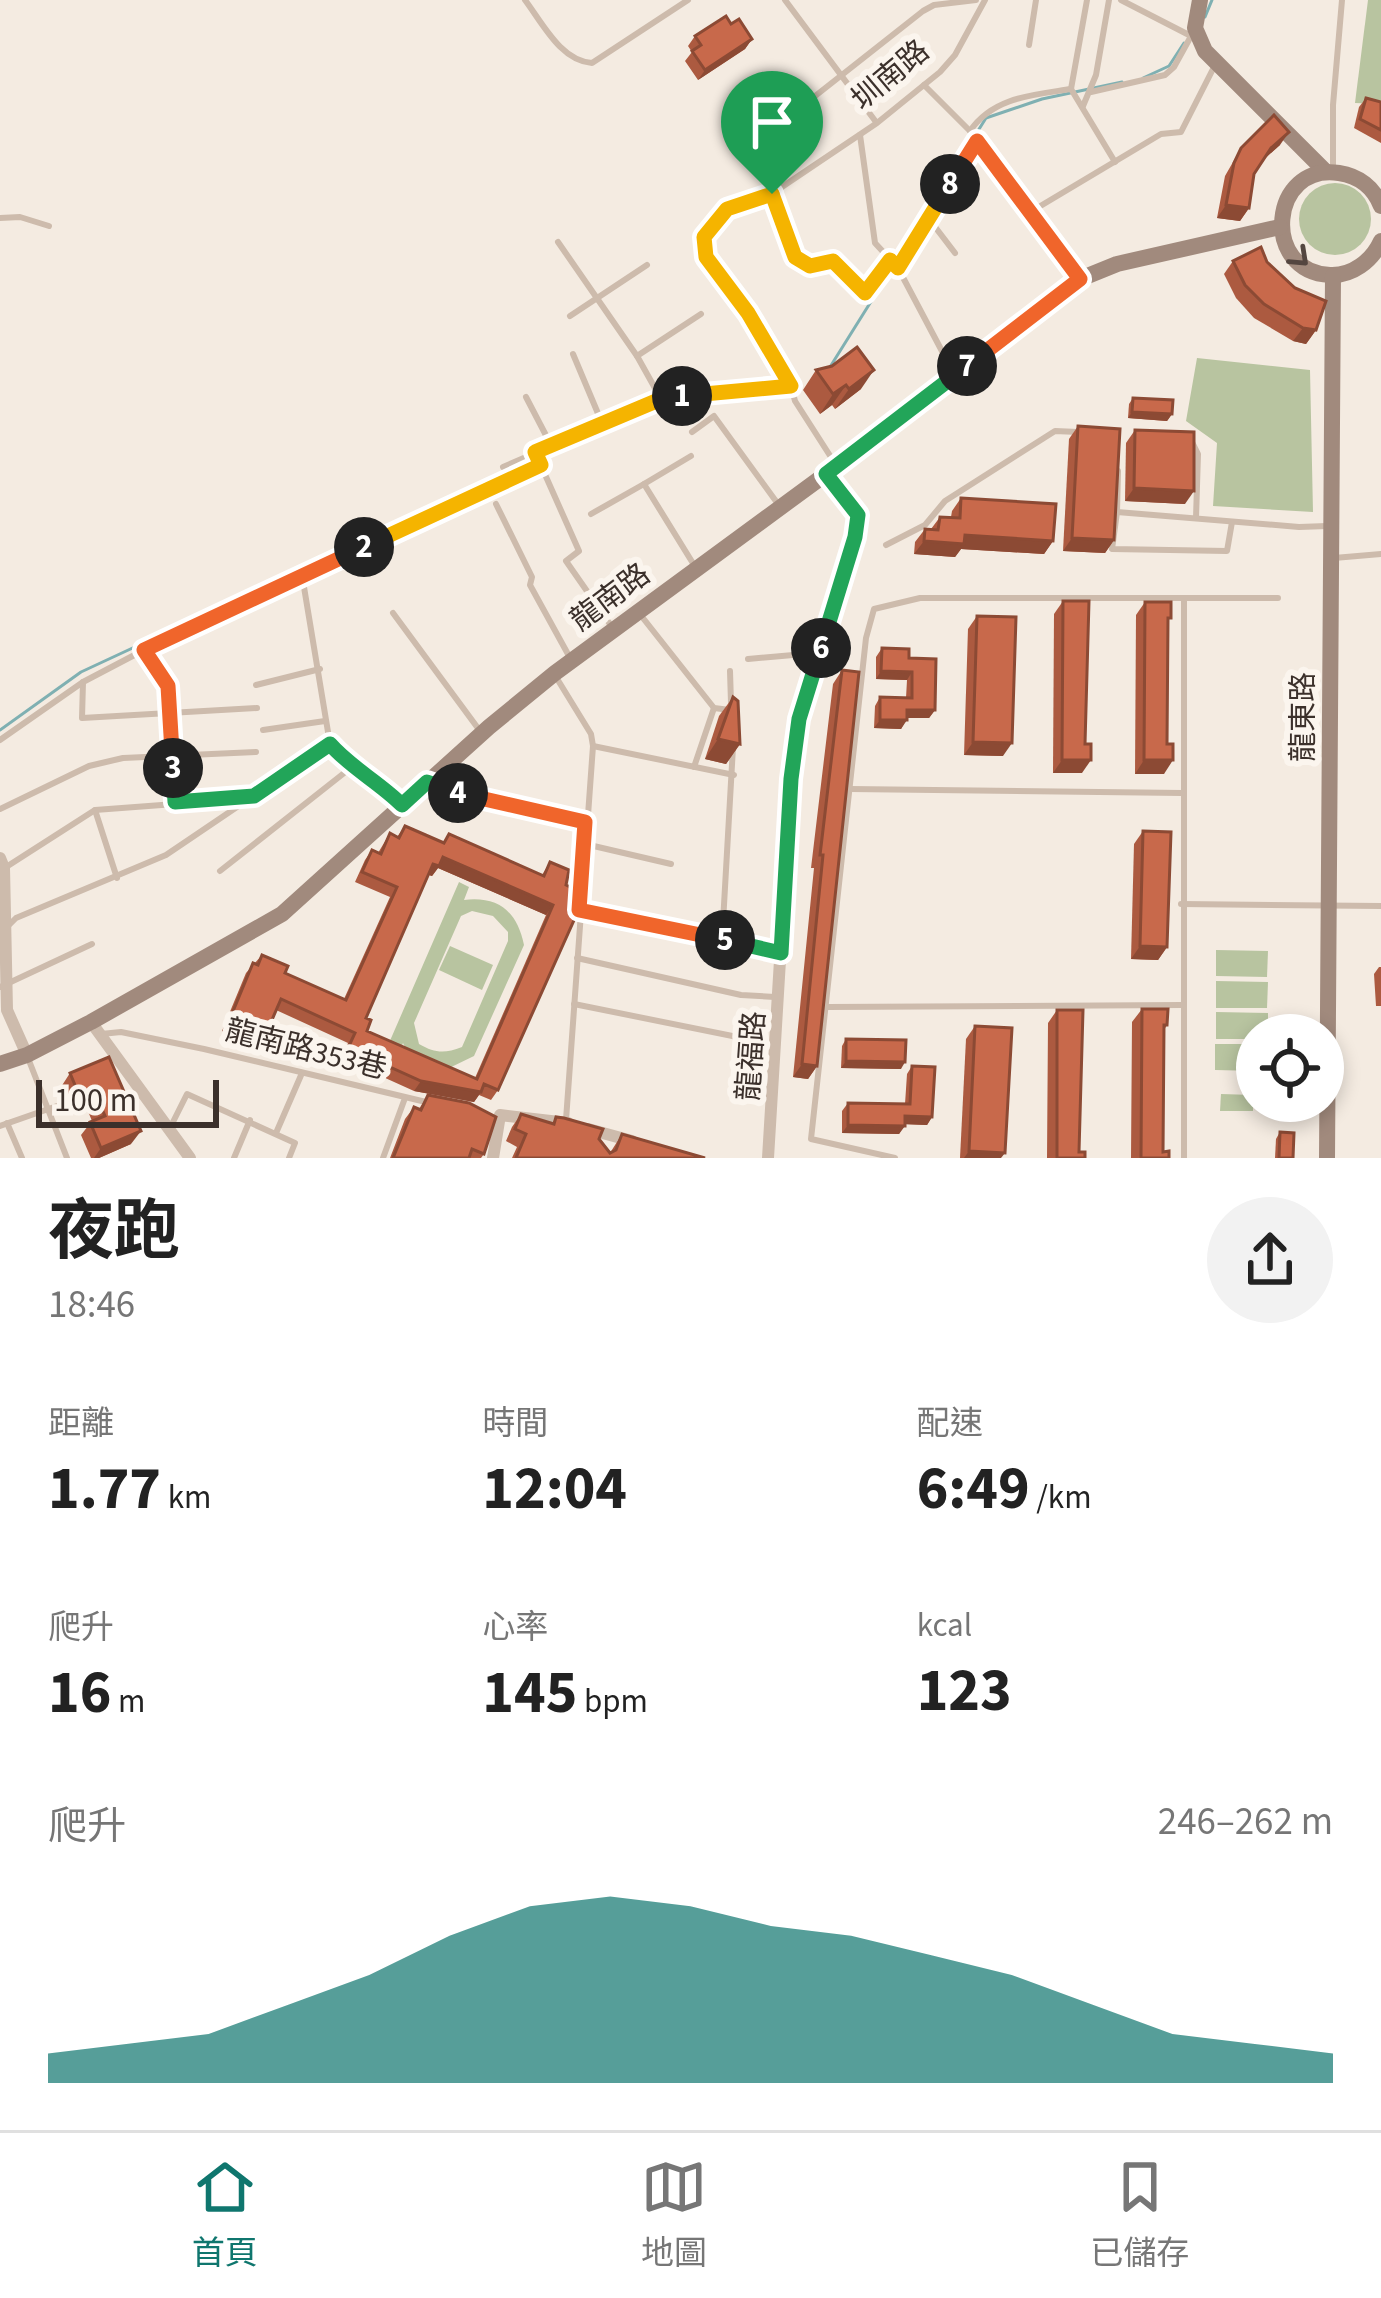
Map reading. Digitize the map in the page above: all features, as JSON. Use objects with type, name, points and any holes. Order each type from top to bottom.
[{"type":"main road","points":[[1201,0],[1192,33],[1205,51],[1329,172]]},
{"type":"main road","points":[[1381,206],[1371,188],[1359,180],[1329,172],[1306,177],[1296,186],[1286,200],[1280,227],[1292,257],[1316,273],[1333,276],[1361,267],[1381,241]]},
{"type":"main road","name":"龍南路","points":[[0,1064],[96,1028],[282,914],[571,660],[831,470],[1080,279],[1134,260],[1280,227]]},
{"type":"main road","name":"龍東路","points":[[1328,1158],[1333,276]]},
{"type":"street","name":"龍福路","points":[[768,1158],[791,779],[799,719],[858,515],[831,470]]},
{"type":"street","points":[[2,865],[3,986],[7,1010],[27,1055]]},
{"type":"street","points":[[96,1028],[190,1158]]},
{"type":"street","points":[[493,1158],[500,1114],[566,1123],[608,1140],[651,1146]]},
{"type":"lane","points":[[525,0],[562,49],[576,62],[592,63],[688,0]]},
{"type":"lane","points":[[785,0],[877,124]]},
{"type":"lane","points":[[805,104],[923,11],[947,1],[976,0]]},
{"type":"lane","name":"圳南路","points":[[791,386],[748,313],[706,257],[704,237],[727,209],[772,194],[877,124],[924,85],[956,55],[985,0]]},
{"type":"lane","points":[[1029,45],[1036,0]]},
{"type":"lane","points":[[1087,0],[1071,89],[1114,162]]},
{"type":"lane","points":[[1083,106],[1091,92],[1109,0]]},
{"type":"lane","points":[[1091,92],[1165,75],[1174,68],[1192,33],[1121,0]]},
{"type":"lane","points":[[1329,172],[1342,0]]},
{"type":"lane","points":[[1032,211],[1160,134],[1181,131],[1217,62]]},
{"type":"lane","points":[[924,85],[970,130],[1080,279]]},
{"type":"lane","points":[[970,130],[988,110],[1003,103],[1071,89]]},
{"type":"lane","points":[[860,135],[875,243],[898,268],[955,375]]},
{"type":"lane","points":[[898,268],[977,141]]},
{"type":"lane","points":[[772,194],[795,257],[810,266],[833,261],[865,293],[890,260]]},
{"type":"lane","points":[[0,218],[20,217],[49,226]]},
{"type":"lane","points":[[929,219],[955,253]]},
{"type":"lane","points":[[558,242],[661,399]]},
{"type":"lane","points":[[570,316],[647,265]]},
{"type":"lane","points":[[637,356],[701,314]]},
{"type":"lane","points":[[573,354],[602,424]]},
{"type":"lane","points":[[503,467],[661,399],[791,386],[831,470]]},
{"type":"lane","points":[[526,397],[551,445]]},
{"type":"lane","points":[[692,432],[714,416],[780,506]]},
{"type":"lane","points":[[886,545],[925,524],[946,501],[1055,431],[1097,432]]},
{"type":"lane","points":[[1187,434],[1198,454],[1196,518]]},
{"type":"lane","points":[[535,452],[579,551],[566,561],[612,628]]},
{"type":"lane","points":[[1118,452],[1112,549],[1227,551],[1232,521]]},
{"type":"lane","points":[[591,514],[691,456]]},
{"type":"lane","points":[[0,740],[82,682],[144,650],[541,465]]},
{"type":"lane","points":[[644,484],[696,568]]},
{"type":"lane","points":[[496,504],[532,577],[530,584],[571,660]]},
{"type":"lane","points":[[1117,512],[1299,527],[1330,525]]},
{"type":"lane","points":[[1330,558],[1381,554]]},
{"type":"lane","points":[[302,575],[330,744],[402,805]]},
{"type":"lane","points":[[895,1158],[811,1139],[866,638],[874,609],[920,598],[1278,598]]},
{"type":"lane","points":[[1184,598],[1184,1158]]},
{"type":"lane","points":[[637,610],[714,708],[732,710],[730,671]]},
{"type":"lane","points":[[393,613],[482,734]]},
{"type":"lane","points":[[144,650],[168,686],[175,802]]},
{"type":"lane","points":[[748,659],[820,652]]},
{"type":"lane","points":[[256,685],[320,669]]},
{"type":"lane","points":[[554,674],[591,734],[593,746],[566,1123]]},
{"type":"lane","points":[[82,682],[82,718],[257,708]]},
{"type":"lane","points":[[694,766],[714,708]]},
{"type":"lane","points":[[263,730],[325,722]]},
{"type":"lane","points":[[722,940],[734,775],[732,732]]},
{"type":"lane","points":[[2,930],[16,918],[166,855],[330,744]]},
{"type":"lane","points":[[593,746],[734,775]]},
{"type":"lane","points":[[0,809],[89,766],[123,758],[256,752]]},
{"type":"lane","points":[[220,872],[353,766]]},
{"type":"lane","points":[[427,782],[474,798],[585,822]]},
{"type":"lane","points":[[850,789],[1182,794]]},
{"type":"lane","points":[[2,865],[95,810],[246,798]]},
{"type":"lane","points":[[95,810],[117,878]]},
{"type":"lane","points":[[585,844],[671,864]]},
{"type":"lane","points":[[1181,904],[1381,906]]},
{"type":"lane","points":[[579,910],[781,953]]},
{"type":"lane","points":[[3,986],[92,944]]},
{"type":"lane","points":[[577,958],[741,995],[778,997]]},
{"type":"lane","points":[[574,1004],[776,1045]]},
{"type":"lane","points":[[826,1007],[1182,1005]]},
{"type":"lane","name":"龍南路353巷","points":[[96,1028],[434,1103]]},
{"type":"lane","points":[[27,1055],[68,1158]]},
{"type":"lane","points":[[276,1133],[302,1073]]},
{"type":"lane","points":[[170,1129],[187,1094],[295,1143],[289,1158]]},
{"type":"lane","points":[[383,1158],[405,1098]]},
{"type":"lane","points":[[22,1158],[4,1125],[58,1106]]},
{"type":"lane","points":[[234,1158],[250,1120]]},
{"type":"green space","points":[[1368,0],[1381,0],[1381,104],[1355,103]]},
{"type":"green space","points":[[1335,183],[1361,193],[1371,219],[1361,245],[1335,255],[1309,245],[1299,219],[1309,193]]},
{"type":"green space","points":[[1197,358],[1310,370],[1313,512],[1213,506],[1217,443],[1186,421]]},
{"type":"green space","points":[[459,882],[469,887],[464,900],[504,908],[524,945],[474,1056],[443,1071],[407,1052],[403,1043],[401,1048],[389,1043]],"holes":[[[472,911],[493,916],[508,932],[508,941],[462,1047],[440,1052],[419,1044],[414,1023],[461,916]]]},
{"type":"green space","points":[[450,946],[493,965],[482,990],[439,970]]},
{"type":"green space","points":[[1216,950],[1268,951],[1267,977],[1216,976]]},
{"type":"green space","points":[[1216,981],[1268,982],[1267,1008],[1216,1008]]},
{"type":"green space","points":[[1216,1012],[1268,1013],[1236,1014],[1236,1039],[1216,1039]]},
{"type":"green space","points":[[1215,1044],[1236,1044],[1236,1070],[1215,1070]]},
{"type":"green space","points":[[1221,1094],[1236,1094],[1236,1111],[1220,1111]]},
{"type":"building","points":[[726,16],[731,24],[739,19],[752,39],[705,70],[692,51],[701,45],[695,36]]},
{"type":"building","points":[[1366,98],[1381,102],[1381,130],[1360,119]]},
{"type":"building","points":[[1274,115],[1289,132],[1254,174],[1249,208],[1226,205],[1241,148]]},
{"type":"building","points":[[1261,247],[1267,262],[1295,288],[1326,301],[1316,330],[1303,328],[1264,304],[1245,285],[1233,261]]},
{"type":"building","points":[[857,347],[874,370],[849,389],[846,385],[833,394],[816,370],[832,366]]},
{"type":"building","points":[[1133,398],[1173,400],[1172,414],[1132,412]]},
{"type":"building","points":[[1078,426],[1120,429],[1114,540],[1072,538]]},
{"type":"building","points":[[1135,430],[1194,432],[1194,491],[1134,488]]},
{"type":"building","points":[[961,498],[1056,504],[1053,541],[965,535],[964,544],[924,541],[925,529],[938,530],[940,517],[960,518]]},
{"type":"building","points":[[1063,601],[1089,601],[1085,744],[1091,744],[1091,760],[1062,760]]},
{"type":"building","points":[[1145,602],[1171,602],[1167,744],[1173,744],[1173,760],[1144,760]]},
{"type":"building","points":[[977,616],[1016,617],[1012,743],[973,742]]},
{"type":"building","points":[[882,648],[909,649],[909,658],[936,659],[935,710],[907,710],[907,720],[880,720],[880,697],[912,698],[912,672],[881,671]]},
{"type":"building","points":[[842,670],[859,672],[817,1066],[802,1064]]},
{"type":"building","points":[[733,697],[738,701],[740,744],[718,739]]},
{"type":"building","points":[[405,826],[444,843],[449,834],[544,876],[550,862],[569,870],[566,885],[578,891],[572,906],[579,909],[498,1090],[484,1084],[481,1092],[421,1081],[348,1048],[355,1033],[281,999],[265,1036],[229,1021],[253,963],[258,965],[262,955],[288,966],[285,973],[346,1000],[397,887],[362,872],[372,850],[381,854],[390,833],[399,838]],"holes":[[[443,857],[553,905],[477,1079],[367,1031],[371,1020],[366,1018],[433,864],[439,866]]]},
{"type":"building","points":[[1143,831],[1171,832],[1167,947],[1140,946]]},
{"type":"building","points":[[1142,1009],[1168,1009],[1163,1152],[1169,1151],[1169,1158],[1141,1158]]},
{"type":"building","points":[[1057,1010],[1083,1010],[1079,1152],[1085,1152],[1085,1158],[1057,1158]]},
{"type":"building","points":[[975,1026],[1012,1028],[1005,1153],[969,1151]]},
{"type":"building","points":[[846,1039],[906,1040],[905,1062],[846,1061]]},
{"type":"building","points":[[109,1057],[141,1131],[101,1148],[90,1122],[105,1116],[94,1091],[80,1097],[70,1073]]},
{"type":"building","points":[[912,1066],[935,1067],[932,1117],[905,1116],[905,1126],[848,1125],[848,1103],[910,1104]]},
{"type":"building","points":[[428,1095],[469,1103],[496,1117],[484,1154],[472,1149],[469,1158],[393,1158],[414,1107],[421,1110]]},
{"type":"building","points":[[521,1114],[554,1124],[556,1117],[603,1129],[599,1139],[610,1153],[622,1134],[705,1158],[516,1158],[526,1134],[515,1129]]},
{"type":"building","points":[[1280,1132],[1294,1133],[1293,1158],[1279,1158]]},
{"type":"waterway","points":[[1205,17],[1212,0]]},
{"type":"waterway","points":[[1143,78],[1169,66],[1184,43]]},
{"type":"waterway","points":[[830,367],[986,118],[1042,99],[1122,82]]},
{"type":"waterway","points":[[0,730],[81,672],[552,453],[649,412],[773,391]]},
{"type":"route","points":[[977,141],[1080,279],[826,474],[858,515],[799,719],[781,953],[579,910],[585,822],[474,798],[427,782],[402,805],[344,761],[330,744],[254,796],[175,802],[168,686],[144,650],[541,465],[535,452],[661,399],[791,386],[748,313],[706,257],[704,237],[727,209],[772,194],[795,257],[810,266],[833,261],[865,293],[890,260],[898,268],[977,141]]}]
